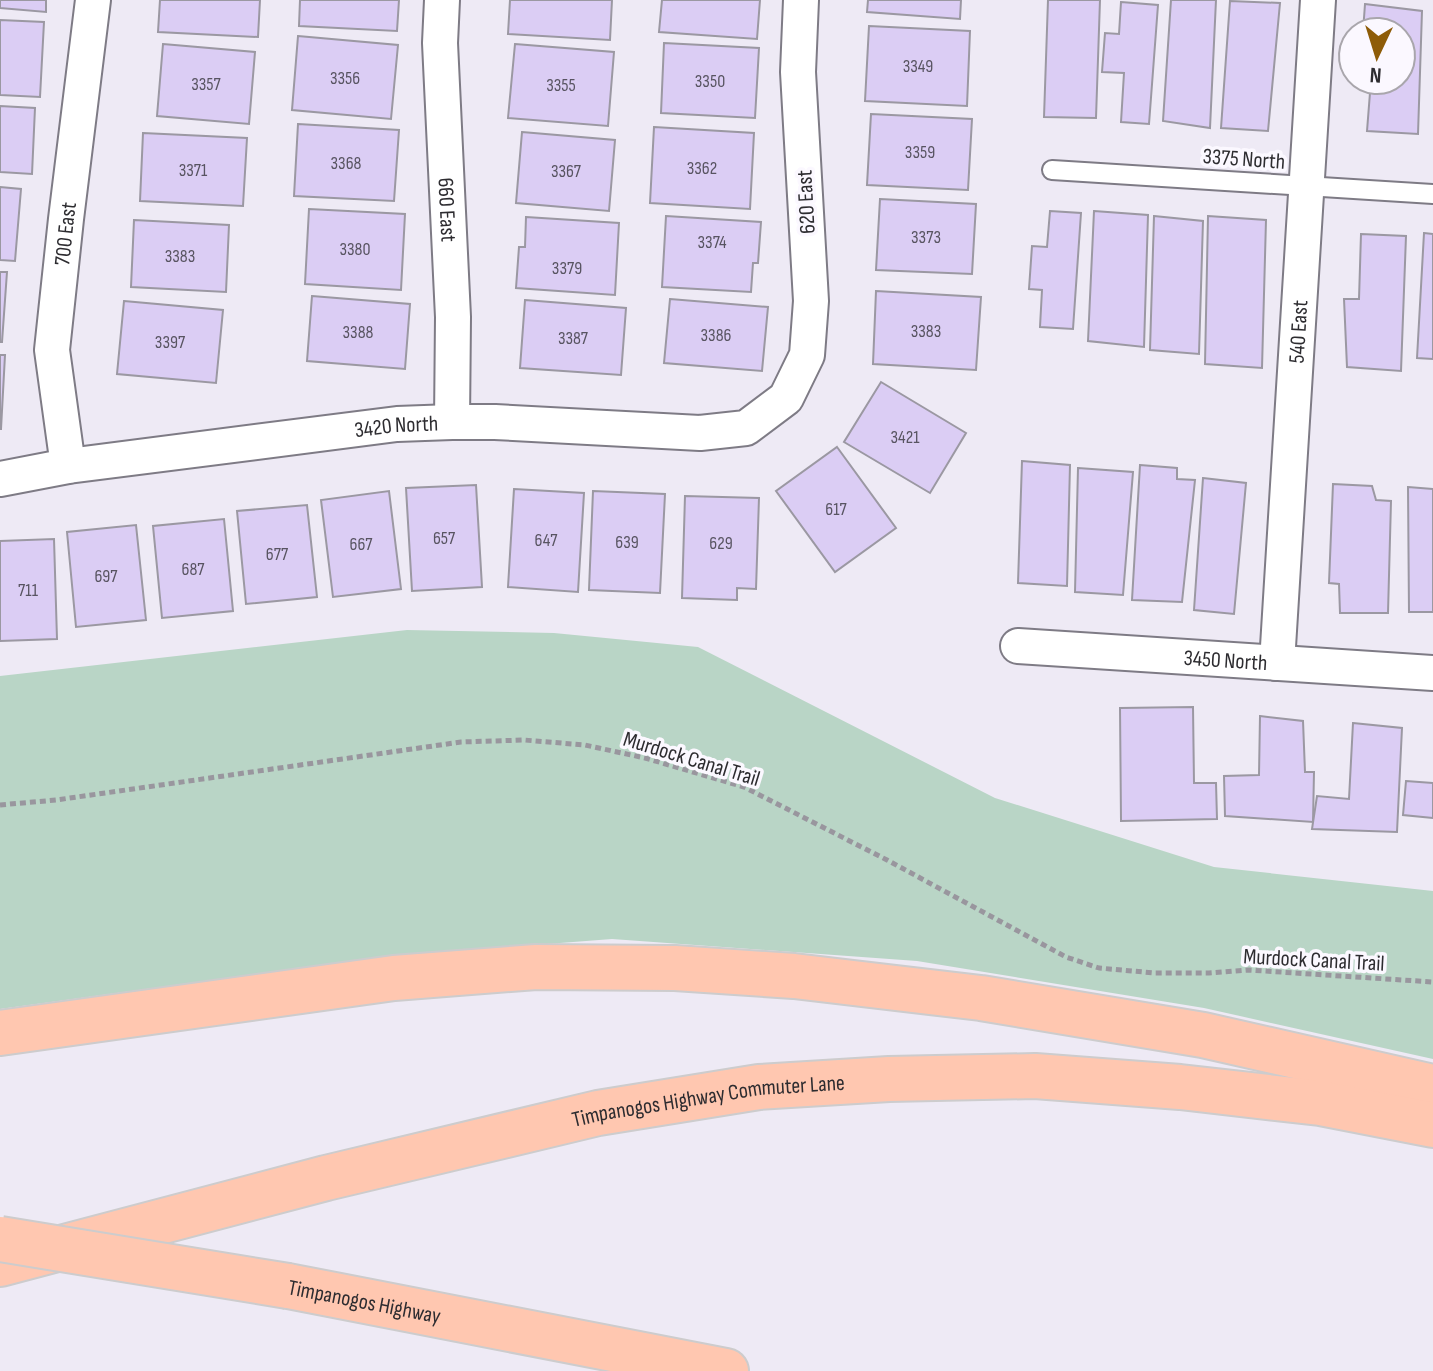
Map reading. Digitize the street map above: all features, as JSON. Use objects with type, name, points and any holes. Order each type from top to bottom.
[{"type":"main road","points":[[0,1033],[394,978],[536,967],[675,968],[794,976],[981,998],[1203,1035],[1433,1087]]},
{"type":"main road","name":"Timpanogos Highway Commuter Lane","points":[[0,1264],[326,1178],[598,1113],[759,1087],[889,1079],[1035,1076],[1180,1087],[1320,1103],[1433,1125]]},
{"type":"main road","name":"Timpanogos Highway","points":[[0,1239],[288,1286],[726,1371]]},
{"type":"street","name":"700 East","points":[[68,466],[52,350],[93,0]]},
{"type":"street","name":"660 East","points":[[442,0],[440,43],[453,317],[452,422]]},
{"type":"street","name":"620 East","points":[[786,398],[807,355],[811,301],[798,72],[801,0]]},
{"type":"street","name":"540 East","points":[[1277,663],[1318,0]]},
{"type":"street","name":"3420 North","points":[[0,479],[68,466],[397,424],[452,422],[700,433],[746,428],[786,398]]},
{"type":"street","name":"3450 North","points":[[1018,646],[1433,673]]},
{"type":"lane","name":"3375 North","points":[[1052,170],[1433,194]]},
{"type":"path","name":"Murdock Canal Trail","points":[[0,805],[56,800],[461,742],[524,740],[585,745],[645,758],[744,787],[1066,957],[1099,968],[1182,974],[1249,970],[1433,982]]},
{"type":"green space","points":[[407,630],[554,633],[698,647],[995,798],[1214,867],[1433,891],[1433,1059],[1204,1008],[917,961],[612,939],[388,956],[0,1009],[0,676]]},
{"type":"building","points":[[0,0],[46,0],[46,12],[0,8]]},
{"type":"building","points":[[160,0],[260,0],[258,37],[158,32]]},
{"type":"building","points":[[300,0],[399,0],[397,31],[299,26]]},
{"type":"building","points":[[510,0],[612,0],[610,40],[508,34]]},
{"type":"building","points":[[662,0],[760,0],[757,39],[659,32]]},
{"type":"building","points":[[868,0],[961,0],[960,19],[867,12]]},
{"type":"building","points":[[1048,0],[1100,0],[1096,118],[1044,117]]},
{"type":"building","points":[[1171,0],[1216,0],[1210,128],[1163,121]]},
{"type":"building","points":[[1230,1],[1280,3],[1268,131],[1221,128]]},
{"type":"building","points":[[1121,2],[1158,5],[1149,124],[1121,122],[1124,73],[1102,72],[1105,33],[1119,34]]},
{"type":"building","points":[[1365,4],[1422,11],[1418,134],[1367,131],[1370,96],[1417,96],[1417,16],[1364,16]]},
{"type":"building","points":[[0,20],[44,22],[40,97],[0,95]]},
{"type":"building","points":[[869,26],[970,31],[967,106],[865,101]]},
{"type":"building","points":[[298,36],[398,45],[391,119],[292,110]]},
{"type":"building","points":[[664,43],[759,48],[755,118],[661,113]]},
{"type":"building","points":[[163,44],[255,52],[249,124],[157,116]]},
{"type":"building","points":[[515,44],[614,52],[608,126],[508,118]]},
{"type":"building","points":[[0,106],[35,108],[32,174],[0,172]]},
{"type":"building","points":[[871,114],[972,119],[968,190],[867,185]]},
{"type":"building","points":[[298,124],[399,130],[394,201],[294,196]]},
{"type":"building","points":[[654,127],[754,133],[750,209],[650,203]]},
{"type":"building","points":[[522,132],[615,140],[609,211],[516,203]]},
{"type":"building","points":[[143,133],[247,138],[243,206],[140,201]]},
{"type":"building","points":[[0,187],[21,189],[15,261],[0,260]]},
{"type":"building","points":[[880,199],[976,204],[972,274],[876,270]]},
{"type":"building","points":[[309,209],[405,214],[401,290],[305,284]]},
{"type":"building","points":[[1050,211],[1081,213],[1073,329],[1040,327],[1042,290],[1029,289],[1032,246],[1047,247]]},
{"type":"building","points":[[1094,211],[1148,215],[1144,347],[1088,341]]},
{"type":"building","points":[[666,216],[761,222],[758,263],[753,263],[751,292],[662,287]]},
{"type":"building","points":[[1154,216],[1203,221],[1199,354],[1150,350]]},
{"type":"building","points":[[1208,216],[1266,220],[1262,368],[1205,364]]},
{"type":"building","points":[[526,217],[619,223],[615,295],[516,288],[519,247],[525,247]]},
{"type":"building","points":[[134,220],[229,225],[226,292],[131,287]]},
{"type":"building","points":[[1424,233],[1433,234],[1433,359],[1417,358]]},
{"type":"building","points":[[1361,234],[1406,236],[1401,371],[1347,367],[1344,299],[1359,299]]},
{"type":"building","points":[[0,272],[7,272],[2,342],[0,342]]},
{"type":"building","points":[[876,291],[981,297],[976,370],[873,364]]},
{"type":"building","points":[[312,296],[410,304],[405,369],[307,361]]},
{"type":"building","points":[[670,299],[768,307],[762,371],[664,363]]},
{"type":"building","points":[[525,300],[626,308],[621,375],[520,368]]},
{"type":"building","points":[[124,301],[223,310],[216,383],[117,374]]},
{"type":"building","points":[[0,355],[5,355],[1,429],[0,429]]},
{"type":"building","points":[[881,382],[966,433],[930,493],[844,442]]},
{"type":"building","points":[[837,447],[896,528],[835,572],[776,491]]},
{"type":"building","points":[[1022,461],[1070,465],[1067,586],[1018,583]]},
{"type":"building","points":[[1140,465],[1177,468],[1177,479],[1195,480],[1182,602],[1132,600]]},
{"type":"building","points":[[1078,468],[1133,472],[1123,595],[1075,592]]},
{"type":"building","points":[[1203,478],[1246,483],[1234,614],[1194,610]]},
{"type":"building","points":[[1333,484],[1372,486],[1376,500],[1391,501],[1388,613],[1340,613],[1339,584],[1329,583]]},
{"type":"building","points":[[476,485],[482,587],[412,591],[406,488]]},
{"type":"building","points":[[1408,487],[1433,489],[1433,612],[1409,612]]},
{"type":"building","points":[[514,489],[584,493],[578,592],[508,587]]},
{"type":"building","points":[[389,491],[401,589],[333,597],[321,500]]},
{"type":"building","points":[[593,491],[665,494],[660,593],[589,590]]},
{"type":"building","points":[[685,496],[759,498],[756,589],[737,588],[737,600],[682,598]]},
{"type":"building","points":[[307,505],[317,597],[246,604],[237,511]]},
{"type":"building","points":[[224,519],[233,611],[162,618],[153,526]]},
{"type":"building","points":[[136,525],[146,620],[76,627],[67,532]]},
{"type":"building","points":[[54,539],[57,639],[0,641],[0,541]]},
{"type":"building","points":[[1193,707],[1194,783],[1216,783],[1217,819],[1121,821],[1120,708]]},
{"type":"building","points":[[1260,716],[1303,721],[1305,772],[1314,772],[1313,822],[1225,816],[1224,776],[1259,775]]},
{"type":"building","points":[[1353,723],[1402,728],[1397,832],[1312,829],[1317,796],[1349,799]]},
{"type":"building","points":[[1406,781],[1433,783],[1433,818],[1403,815]]}]
